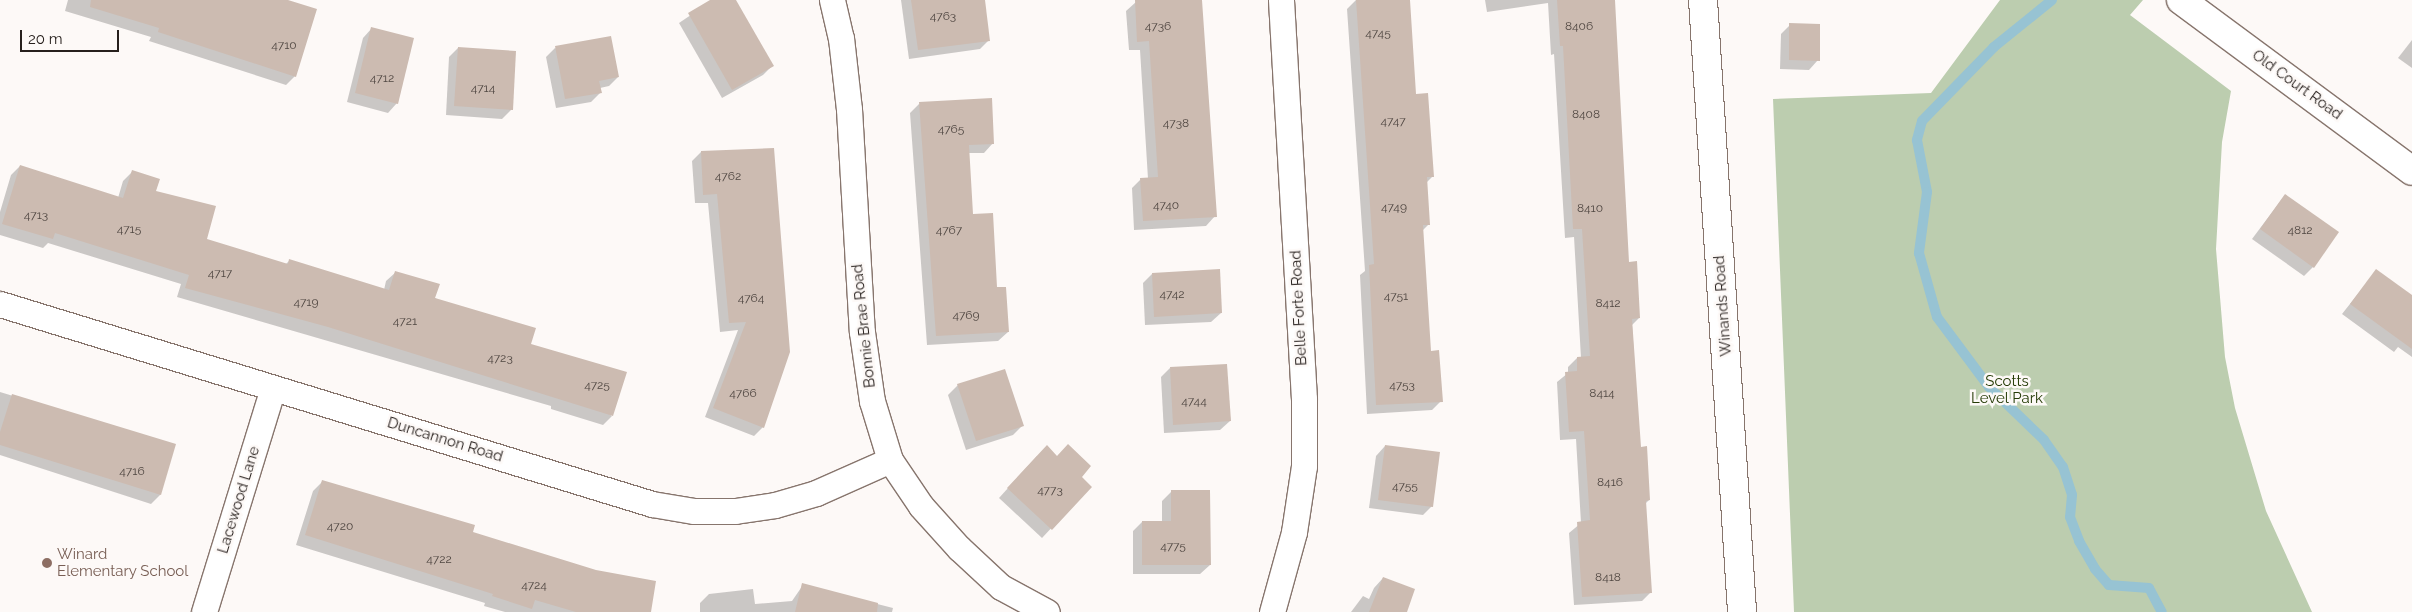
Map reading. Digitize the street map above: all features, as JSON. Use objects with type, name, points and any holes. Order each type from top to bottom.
[{"type":"street","name":"Bonnie Brae Road","points":[[832,0],[841,38],[849,109],[862,332],[872,401],[890,460],[921,506],[959,548],[1001,587],[1047,612]]},
{"type":"street","name":"Belle Forte Road","points":[[1272,612],[1294,532],[1304,466],[1304,399],[1281,0]]},
{"type":"street","name":"Winands Road","points":[[1703,0],[1742,612]]},
{"type":"street","name":"Old Court Road","points":[[2181,0],[2412,170]]},
{"type":"street","name":"Duncannon Road","points":[[0,304],[652,504],[694,511],[735,511],[775,505],[816,493],[890,460]]},
{"type":"street","name":"Lacewood Lane","points":[[204,612],[274,388]]},
{"type":"green space","name":"Scotts Level Park","points":[[2000,0],[2143,0],[2130,15],[2231,91],[2222,142],[2216,249],[2225,357],[2235,408],[2266,511],[2312,612],[1794,612],[1773,99],[1931,93]]},
{"type":"building","points":[[91,0],[288,0],[317,9],[296,77],[158,32],[159,28],[90,7]]},
{"type":"building","points":[[710,0],[736,0],[774,66],[732,90],[688,13]]},
{"type":"building","points":[[911,0],[985,0],[990,41],[918,50]]},
{"type":"building","points":[[1135,0],[1202,0],[1217,217],[1143,221],[1140,178],[1158,177],[1149,41],[1137,42]]},
{"type":"building","points":[[1356,0],[1410,0],[1416,94],[1428,93],[1434,177],[1427,177],[1430,225],[1423,225],[1431,351],[1439,350],[1443,402],[1376,405],[1369,265],[1374,264]]},
{"type":"building","points":[[1557,0],[1615,0],[1629,262],[1637,261],[1640,318],[1632,319],[1641,447],[1647,446],[1650,500],[1646,501],[1652,593],[1582,597],[1577,522],[1590,520],[1584,431],[1569,432],[1565,372],[1577,371],[1577,357],[1590,356],[1582,229],[1573,229],[1563,46],[1560,46]]},
{"type":"building","points":[[1789,23],[1820,24],[1820,61],[1789,60]]},
{"type":"building","points":[[371,27],[414,38],[398,104],[355,93]]},
{"type":"building","points":[[611,36],[619,77],[599,81],[602,93],[565,99],[555,46]]},
{"type":"building","points":[[458,47],[516,51],[513,110],[454,106]]},
{"type":"building","points":[[992,98],[994,144],[969,145],[973,214],[993,213],[997,287],[1006,287],[1009,332],[936,336],[919,102]]},
{"type":"building","points":[[774,148],[790,352],[764,428],[713,408],[746,322],[729,323],[717,194],[703,195],[701,151]]},
{"type":"building","points":[[20,165],[123,198],[132,170],[160,179],[156,191],[216,206],[207,239],[288,264],[289,259],[389,290],[395,271],[440,284],[435,298],[536,328],[531,344],[627,372],[613,416],[328,327],[185,288],[189,275],[55,233],[53,239],[2,224]]},
{"type":"building","points":[[2285,194],[2339,232],[2314,268],[2260,229]]},
{"type":"building","points":[[1220,269],[1222,313],[1154,317],[1152,273]]},
{"type":"building","points":[[2376,269],[2412,295],[2412,349],[2350,304]]},
{"type":"building","points":[[1227,364],[1231,421],[1173,425],[1170,367]]},
{"type":"building","points":[[1005,369],[1024,426],[976,441],[957,384]]},
{"type":"building","points":[[12,394],[176,444],[161,495],[0,445],[0,432]]},
{"type":"building","points":[[1068,444],[1091,466],[1082,477],[1092,487],[1052,530],[1007,488],[1047,445],[1057,456]]},
{"type":"building","points":[[1385,445],[1440,452],[1433,507],[1378,500]]},
{"type":"building","points":[[322,480],[475,525],[473,532],[596,570],[656,581],[651,612],[576,612],[535,600],[532,609],[492,596],[493,594],[305,535]]},
{"type":"building","points":[[1171,490],[1210,490],[1211,565],[1142,565],[1142,521],[1171,521]]},
{"type":"building","points":[[1383,577],[1415,589],[1407,612],[1369,612]]},
{"type":"building","points":[[802,583],[878,603],[877,612],[795,612]]},
{"type":"waterway","points":[[2052,0],[1994,47],[1922,121],[1917,140],[1927,192],[1919,253],[1937,317],[1989,387],[2044,440],[2063,467],[2072,495],[2070,517],[2079,541],[2095,569],[2109,585],[2149,588],[2162,612]]},
{"type":"place","name":"Winard Elementary School","points":[[47,563]]}]
